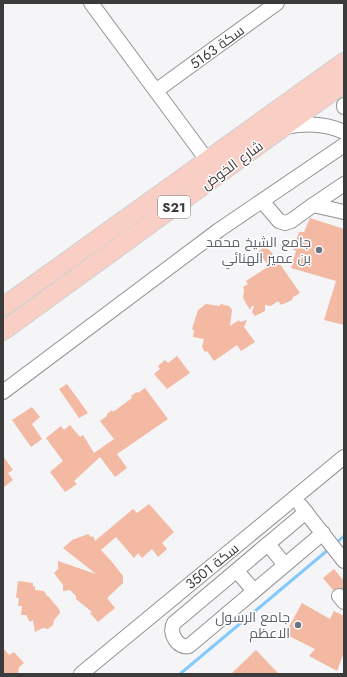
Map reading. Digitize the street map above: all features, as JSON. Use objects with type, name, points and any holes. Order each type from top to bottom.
[{"type":"main road","name":"شارع الخوض","points":[[3,307],[344,62]]},
{"type":"main road","name":"شارع الخوض","points":[[3,331],[344,83]]},
{"type":"street","points":[[91,3],[135,64],[157,90],[207,160]]},
{"type":"street","name":"سكة 5163","points":[[157,90],[277,3]]},
{"type":"street","points":[[283,128],[302,124],[320,124],[344,132]]},
{"type":"street","points":[[3,392],[219,230],[344,145]]},
{"type":"street","points":[[262,201],[279,221],[285,223],[291,221],[344,184]]},
{"type":"street","points":[[313,205],[344,212]]},
{"type":"street","name":"سكة 3501","points":[[81,674],[344,458]]},
{"type":"street","points":[[295,498],[344,561]]},
{"type":"street","points":[[306,512],[174,623],[172,626],[172,633],[180,644],[186,647],[192,644],[322,533]]},
{"type":"street","points":[[268,544],[285,565]]},
{"type":"street","points":[[237,571],[254,591]]},
{"type":"building","name":"جامع الشيخ محمد بن عمير الهنائي","points":[[310,218],[344,229],[344,325],[324,320],[336,281],[291,268],[296,251],[293,249],[299,232],[304,232]]},
{"type":"building","points":[[265,246],[273,254],[300,293],[293,297],[292,300],[281,305],[278,301],[271,306],[265,305],[265,311],[255,316],[252,312],[254,306],[252,306],[250,310],[243,298],[243,287],[248,284],[246,281],[269,266],[258,252]]},
{"type":"building","points":[[206,304],[220,306],[220,304],[229,306],[232,310],[230,326],[239,320],[240,322],[247,320],[244,327],[255,342],[241,351],[237,345],[214,361],[202,347],[204,339],[193,337],[194,330],[192,329],[198,310]]},
{"type":"building","points":[[177,356],[190,373],[167,389],[154,374],[160,369],[158,366],[165,360],[168,363]]},
{"type":"building","points":[[67,384],[88,413],[79,418],[59,389]]},
{"type":"building","points":[[145,388],[168,419],[117,454],[127,468],[115,477],[100,457],[74,481],[77,484],[65,492],[50,472],[63,461],[46,438],[61,426],[64,430],[70,425],[80,437],[83,435],[94,453],[114,439],[100,421],[112,410],[113,412],[132,398],[131,396]]},
{"type":"building","points":[[32,407],[40,417],[32,424],[42,439],[31,447],[12,420]]},
{"type":"building","points":[[3,456],[13,470],[8,473],[13,480],[3,488]]},
{"type":"building","points":[[149,504],[174,532],[162,543],[167,549],[158,557],[152,549],[142,558],[138,553],[134,558],[116,537],[101,550],[123,576],[123,583],[107,598],[115,608],[98,622],[90,613],[92,612],[76,599],[76,596],[70,590],[63,591],[63,585],[54,573],[58,569],[58,561],[96,574],[63,548],[72,540],[88,534],[91,537],[93,536],[95,541],[133,509],[137,513]]},
{"type":"building","points":[[334,569],[344,581],[343,589],[338,588],[333,590],[323,578]]},
{"type":"building","points":[[18,581],[33,583],[35,590],[44,591],[59,609],[60,613],[54,620],[53,625],[48,629],[43,628],[35,632],[33,620],[30,622],[26,615],[21,615],[22,606],[18,606],[19,598],[16,598]]},
{"type":"building","points":[[302,603],[330,619],[334,611],[344,616],[344,652],[337,671],[309,656],[315,649],[285,634]]},
{"type":"building","points":[[3,648],[9,655],[14,652],[24,663],[19,667],[18,674],[3,674]]},
{"type":"building","points":[[256,650],[279,674],[231,674]]},
{"type":"waterway","points":[[335,544],[344,536]]},
{"type":"waterway","points":[[180,674],[329,549]]},
{"type":"place","name":"جامع الشيخ محمد بن عمير الهنائي","points":[[319,250]]},
{"type":"place","name":"جامع الرسول الاعظم","points":[[298,625]]}]
